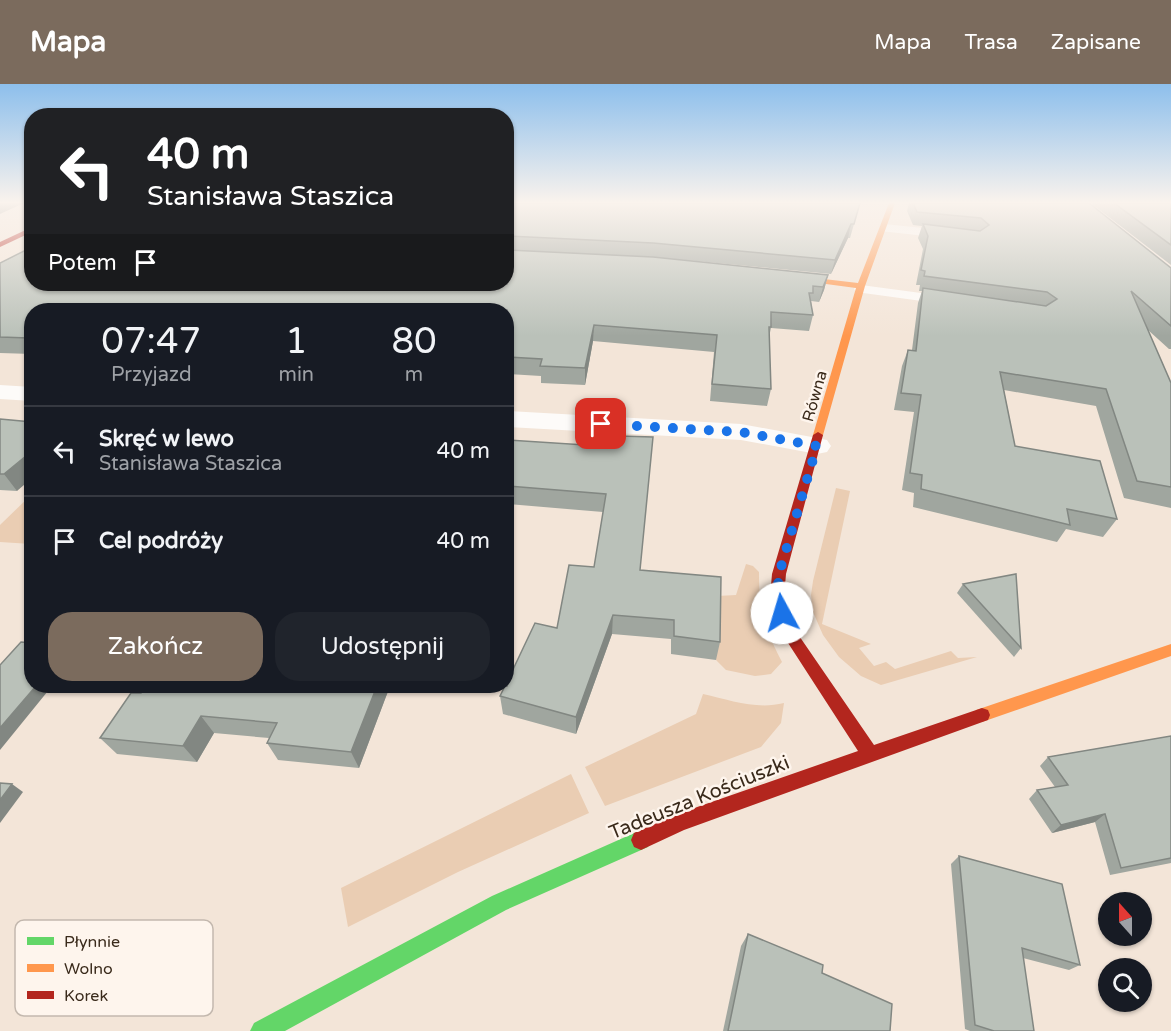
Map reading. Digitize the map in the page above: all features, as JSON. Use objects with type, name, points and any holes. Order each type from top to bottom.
[{"type":"street","name":"Równa","points":[[869,753],[786,629],[777,597],[779,574],[861,287],[877,247]]},
{"type":"street","points":[[769,275],[861,287]]},
{"type":"street","points":[[0,392],[24,394]]},
{"type":"street","points":[[514,419],[741,432],[817,446]]},
{"type":"street","name":"Tadeusza Kościuszki","points":[[262,1031],[499,903],[680,822],[869,753],[1171,650]]},
{"type":"lane","points":[[861,287],[970,304]]},
{"type":"shaded area","points":[[836,488],[850,491],[822,624],[871,644],[859,648],[874,666],[886,662],[895,669],[951,651],[958,658],[977,657],[881,685],[861,676],[839,657],[823,635],[813,612],[811,595]]},
{"type":"shaded area","points":[[24,502],[24,544],[0,542],[0,525]]},
{"type":"shaded area","points":[[746,564],[753,566],[759,572],[760,598],[764,618],[782,662],[771,674],[755,676],[726,670],[716,660],[717,596],[736,595]]},
{"type":"shaded area","points":[[703,694],[753,705],[784,703],[781,723],[761,747],[605,806],[585,767],[696,714]]},
{"type":"shaded area","points":[[571,774],[589,813],[458,872],[348,927],[341,888]]},
{"type":"building","points":[[698,247],[841,247],[835,260]]},
{"type":"building","points":[[926,247],[1145,247],[1171,268],[1171,326],[1131,291],[1171,383],[1171,487],[1137,481],[1106,389],[1000,372],[1015,446],[1100,461],[1117,519],[1067,509],[1070,525],[921,489],[922,475],[910,473],[921,395],[901,393],[908,350],[916,351],[923,288],[1046,306],[1057,299],[1047,292],[924,276],[925,271],[921,270]]},
{"type":"building","points":[[514,250],[653,257],[828,275],[823,287],[813,286],[813,293],[809,293],[813,315],[771,312],[771,327],[769,327],[771,389],[712,384],[717,335],[594,325],[585,368],[540,366],[542,359],[514,357],[514,303],[24,303],[24,338],[0,337],[0,263],[24,251],[24,291],[514,291]]},
{"type":"building","points":[[0,419],[24,421],[24,458],[4,474],[0,474]]},
{"type":"building","points":[[618,436],[653,437],[640,570],[721,577],[720,642],[674,636],[674,620],[613,615],[576,717],[500,696],[502,693],[514,693],[514,667],[535,623],[557,628],[569,565],[594,567],[606,494],[514,487],[514,440],[616,447]]},
{"type":"building","points":[[1016,574],[1021,648],[963,584]]},
{"type":"building","points":[[21,642],[24,642],[24,693],[30,693],[0,728],[0,665]]},
{"type":"building","points":[[131,693],[374,693],[351,752],[267,743],[277,723],[201,716],[183,746],[100,738]]},
{"type":"building","points":[[1171,736],[1171,858],[1121,868],[1105,814],[1061,825],[1037,790],[1068,785],[1048,757]]},
{"type":"building","points":[[0,783],[12,784],[0,800]]},
{"type":"building","points":[[959,856],[1062,884],[1080,965],[1022,948],[1034,1031],[994,1031],[975,1025]]},
{"type":"building","points":[[748,934],[823,965],[822,973],[892,1004],[890,1031],[728,1031]]},
{"type":"traffic: fast","points":[[262,1031],[499,903],[641,840]]},
{"type":"traffic: slow","points":[[818,435],[861,286],[875,247]]},
{"type":"traffic: slow","points":[[781,276],[861,286]]},
{"type":"traffic: slow","points":[[982,715],[1171,650]]},
{"type":"traffic: jam","points":[[818,435],[779,574],[777,597],[786,629],[869,753]]},
{"type":"traffic: jam","points":[[641,840],[680,822],[982,715]]},
{"type":"route","points":[[601,424],[741,432],[817,446],[779,574],[777,597],[782,613]]}]
